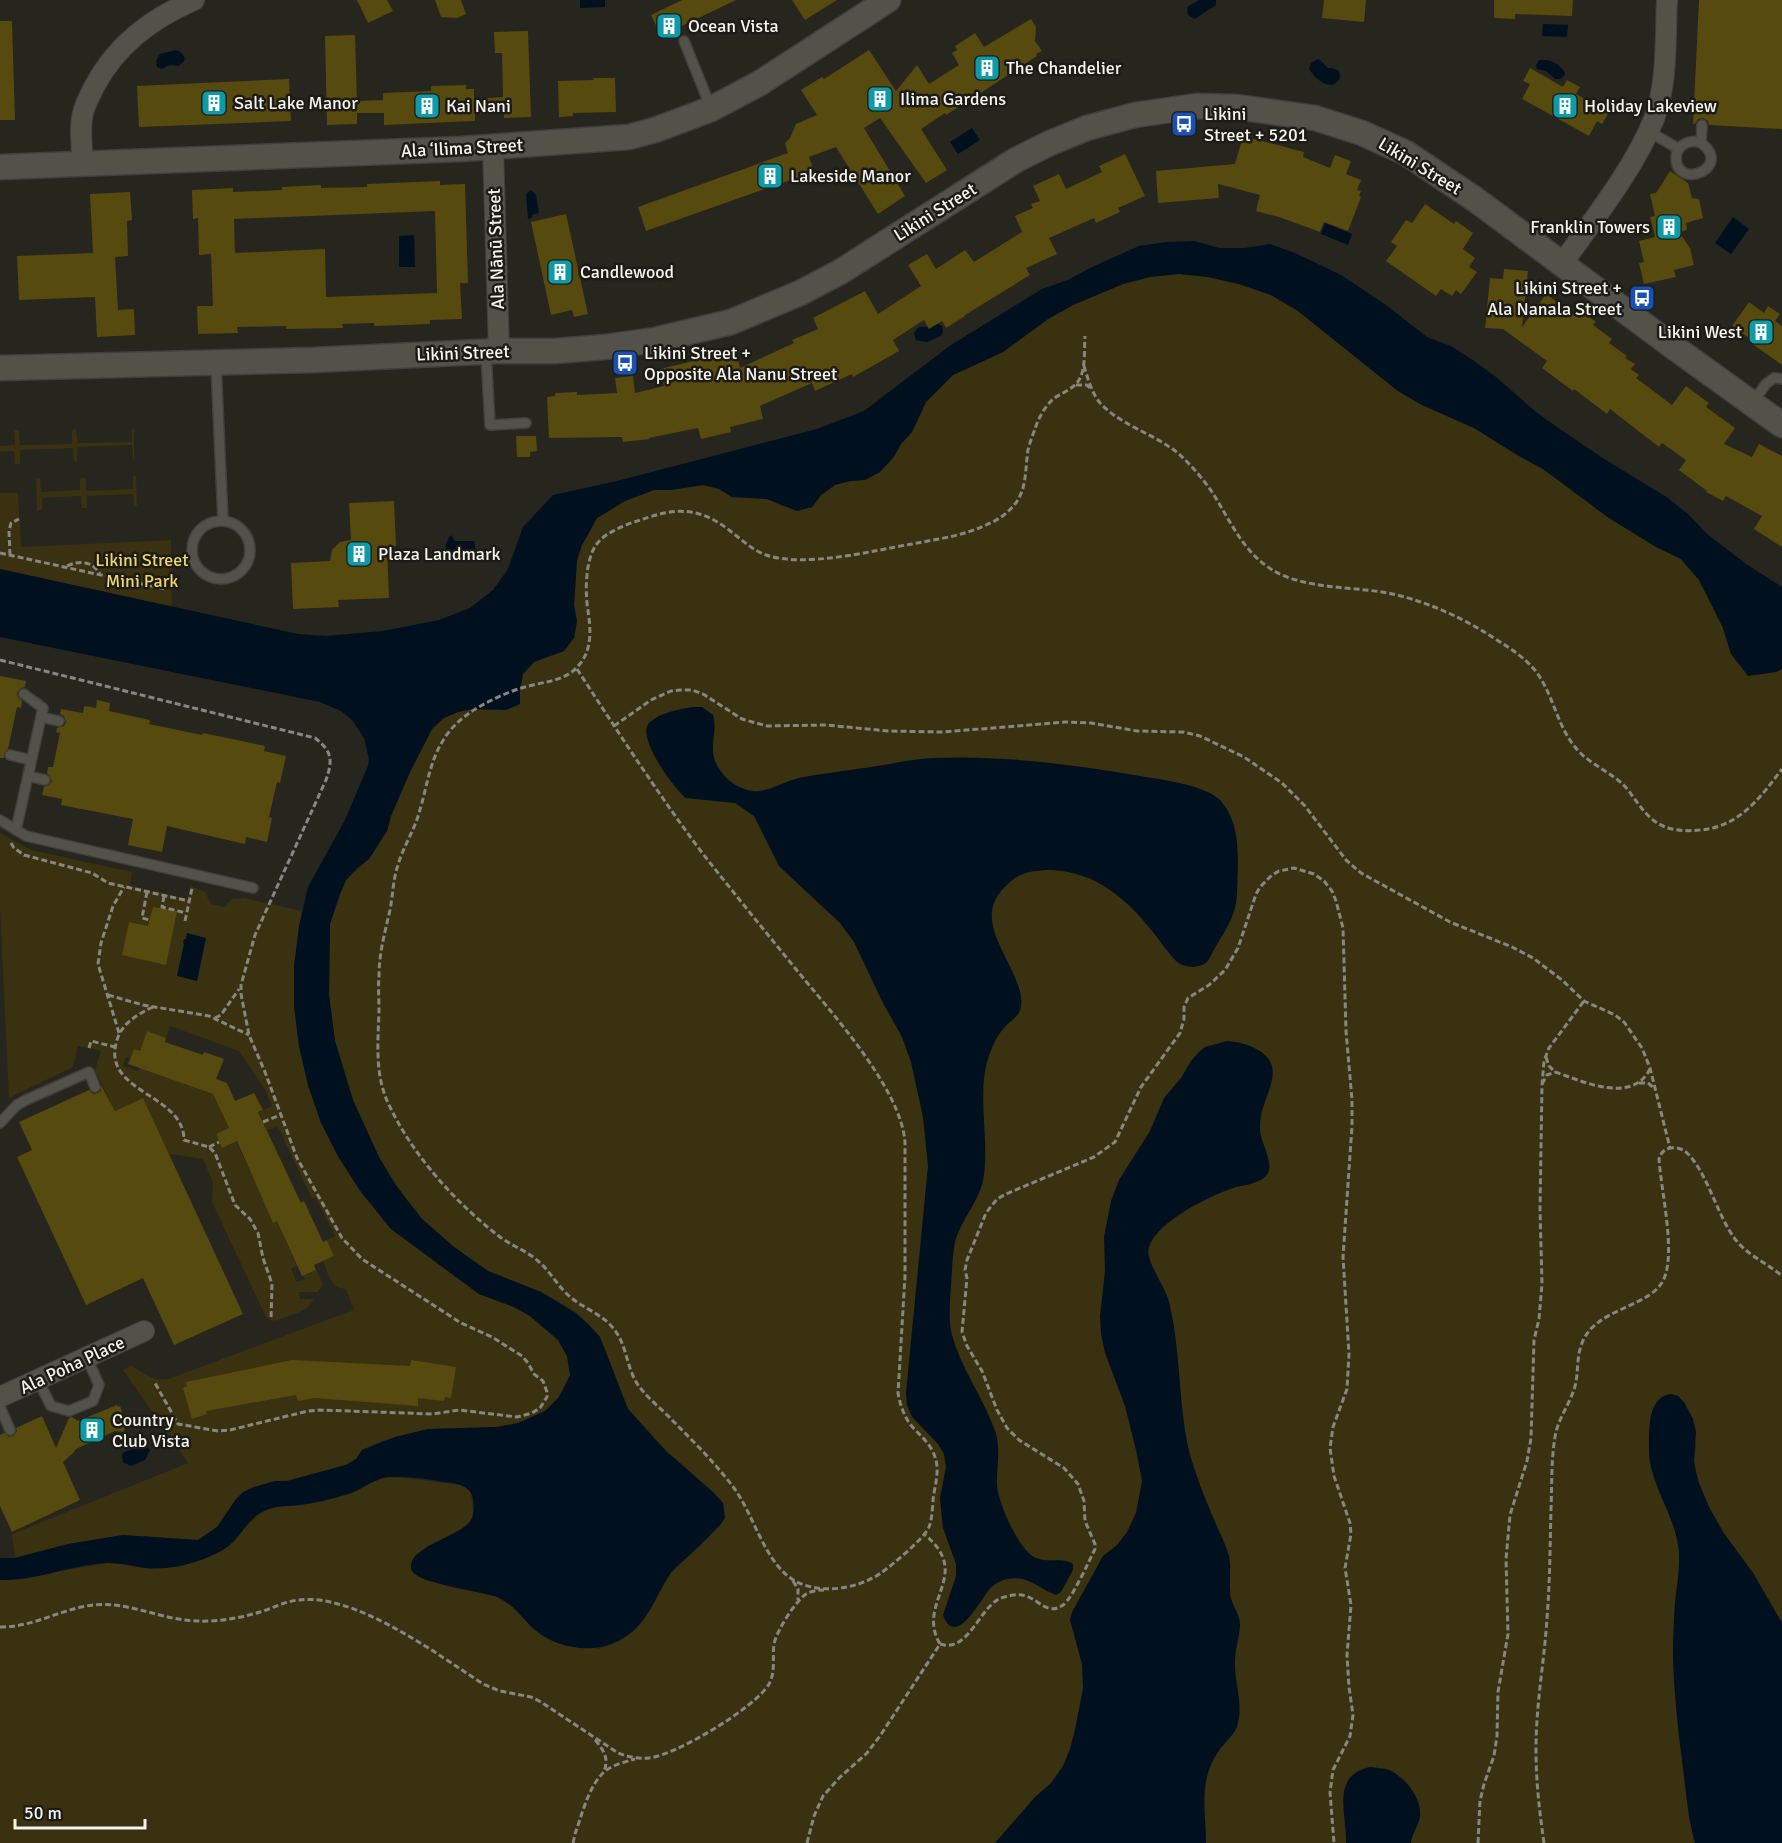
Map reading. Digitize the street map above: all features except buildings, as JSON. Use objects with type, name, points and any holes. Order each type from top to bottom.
[{"type":"street","points":[[83,164],[81,129],[83,114],[102,72],[127,41],[142,29],[194,0]]},
{"type":"street","name":"Ala ʻIlima Street","points":[[0,167],[493,147],[628,137],[655,130],[711,109],[760,83],[888,0]]},
{"type":"street","points":[[1562,264],[1627,172],[1654,118],[1664,72],[1667,0]]},
{"type":"street","name":"Likini Street","points":[[0,368],[312,360],[493,351],[555,351],[632,344],[731,322],[792,296],[840,272],[1016,160],[1050,143],[1114,119],[1197,106],[1237,107],[1315,118],[1362,133],[1406,153],[1782,425]]},
{"type":"street","name":"Ala Nānū Street","points":[[493,147],[493,351]]},
{"type":"street","name":"Ala Poha Place","points":[[0,1397],[144,1331]]},
{"type":"lane","points":[[684,40],[711,109]]},
{"type":"lane","points":[[1701,142],[1702,124]]},
{"type":"lane","points":[[1648,131],[1679,149]]},
{"type":"lane","points":[[1701,142],[1709,150],[1710,161],[1705,171],[1700,174],[1688,174],[1679,167],[1676,156],[1685,143],[1701,142]]},
{"type":"lane","points":[[493,351],[490,425],[526,423]]},
{"type":"lane","points":[[216,361],[223,520]]},
{"type":"lane","points":[[1752,403],[1766,384],[1774,378],[1782,379]]},
{"type":"lane","points":[[223,520],[241,528],[250,545],[247,564],[240,572],[223,580],[204,575],[192,559],[191,549],[197,531],[214,521],[223,520]]},
{"type":"lane","points":[[16,830],[43,708],[24,694]]},
{"type":"lane","points":[[41,717],[59,722]]},
{"type":"lane","points":[[10,755],[32,760]]},
{"type":"lane","points":[[28,776],[45,780]]},
{"type":"lane","points":[[0,820],[26,836],[253,888]]},
{"type":"lane","points":[[0,1123],[17,1105],[89,1072],[95,1087]]},
{"type":"lane","points":[[38,1380],[51,1406],[69,1412],[93,1401],[99,1385],[87,1358]]},
{"type":"lane","points":[[0,1407],[10,1431]]},
{"type":"path","points":[[796,1605],[798,1589],[768,1549],[744,1502],[680,1427],[638,1385],[620,1339],[612,1326],[602,1317],[569,1297],[537,1261],[496,1234],[451,1191],[402,1129],[387,1102],[382,1089],[377,1046],[379,973],[396,870],[417,820],[434,758],[445,737],[455,725],[483,705],[510,692],[560,679],[577,669],[585,657],[589,647],[590,625],[586,591],[590,558],[594,548],[601,540],[656,515],[687,511],[715,520],[761,553],[786,559],[804,559],[854,554],[960,535],[991,523],[1013,507],[1019,498],[1024,485],[1028,447],[1038,420],[1053,399],[1080,380],[1085,336]]},
{"type":"path","points":[[1083,365],[1092,390]]},
{"type":"path","points":[[1075,385],[1087,385],[1111,412],[1178,454],[1191,466],[1211,490],[1240,539],[1263,563],[1286,576],[1309,583],[1389,593],[1439,609],[1469,622],[1521,656],[1535,670],[1545,686],[1565,732],[1575,747],[1598,768],[1620,782],[1646,814],[1660,825],[1684,831],[1711,829],[1724,825],[1749,808],[1782,769]]},
{"type":"path","points":[[10,555],[10,523],[19,519]]},
{"type":"path","points":[[0,553],[165,589]]},
{"type":"path","points":[[65,567],[82,562],[91,564],[100,574]]},
{"type":"path","points":[[0,660],[315,738],[330,755],[331,765],[324,787],[255,935],[238,994],[221,1015],[213,1018]]},
{"type":"path","points":[[577,669],[667,805],[872,1066],[897,1111],[905,1143],[905,1276],[898,1393],[905,1416],[930,1446],[938,1462],[931,1521],[925,1535],[874,1578],[854,1586],[809,1592],[800,1599],[778,1634],[775,1642],[772,1677],[757,1698],[685,1745],[658,1756],[615,1766],[604,1772]]},
{"type":"path","points":[[614,726],[651,700],[671,691],[692,690],[703,694],[742,719],[767,726],[826,725],[923,732],[1007,728],[1066,722],[1200,736],[1244,757],[1282,783],[1305,806],[1346,860],[1361,873],[1450,922],[1533,958],[1562,980],[1584,1001],[1615,1015],[1624,1022],[1642,1048],[1650,1068],[1670,1148]]},
{"type":"path","points":[[9,838],[14,848],[24,855],[92,873],[108,883],[189,901]]},
{"type":"path","points":[[940,1644],[948,1645],[959,1641],[974,1627],[988,1607],[1000,1599],[1020,1595],[1049,1609],[1060,1607],[1068,1600],[1095,1549],[1085,1521],[1084,1500],[1073,1476],[1019,1440],[1007,1428],[978,1363],[964,1340],[962,1324],[967,1278],[965,1265],[986,1213],[997,1199],[1006,1194],[1094,1157],[1115,1142],[1141,1087],[1180,1033],[1184,1007],[1188,998],[1218,978],[1232,958],[1242,938],[1252,903],[1260,886],[1272,875],[1286,869],[1304,869],[1324,881],[1332,891],[1343,928],[1346,1031],[1352,1100],[1343,1257],[1349,1343],[1348,1374],[1347,1389],[1333,1426],[1330,1448],[1334,1476],[1350,1523],[1351,1534],[1345,1568],[1351,1605],[1347,1655],[1353,1714],[1350,1736],[1334,1770],[1330,1792],[1335,1832],[1334,1843]]},
{"type":"path","points":[[119,1033],[98,964],[113,906],[124,887]]},
{"type":"path","points":[[185,921],[192,888]]},
{"type":"path","points":[[147,892],[142,918],[150,920]]},
{"type":"path","points":[[164,896],[162,908],[186,913]]},
{"type":"path","points":[[155,1383],[178,1424],[218,1431],[314,1411],[433,1414],[459,1410],[517,1417],[540,1408],[547,1397],[543,1381],[534,1374],[522,1356],[460,1323],[362,1259],[342,1238],[297,1158],[266,1072],[249,1035],[241,985]]},
{"type":"path","points":[[108,995],[153,1007],[213,1018],[249,1035]]},
{"type":"path","points":[[1478,1843],[1480,1800],[1494,1756],[1498,1692],[1508,1634],[1506,1559],[1510,1515],[1527,1461],[1531,1438],[1534,1340],[1539,1319],[1542,1284],[1540,1220],[1542,1085],[1549,1048],[1584,1001]]},
{"type":"path","points":[[153,1007],[133,1018],[119,1033],[115,1047],[119,1071],[170,1111],[184,1133],[184,1140],[209,1147],[219,1159],[235,1205],[250,1219],[258,1233],[272,1284],[272,1320]]},
{"type":"path","points":[[89,1048],[91,1041],[115,1047]]},
{"type":"path","points":[[1546,1055],[1549,1066],[1555,1072],[1608,1088],[1648,1083],[1656,1090]]},
{"type":"path","points":[[1637,1084],[1643,1080],[1650,1068]]},
{"type":"path","points":[[1542,1085],[1547,1075],[1555,1072]]},
{"type":"path","points":[[263,1122],[280,1115]]},
{"type":"path","points":[[209,1147],[219,1142]]},
{"type":"path","points":[[1544,1843],[1539,1808],[1536,1750],[1539,1688],[1547,1621],[1555,1437],[1557,1426],[1574,1390],[1580,1347],[1585,1336],[1601,1320],[1654,1291],[1665,1278],[1668,1245],[1660,1153],[1675,1147],[1687,1152],[1697,1165],[1736,1241],[1782,1276]]},
{"type":"path","points":[[925,1535],[941,1551],[946,1569],[933,1618],[936,1637],[940,1644]]},
{"type":"path","points":[[790,1578],[799,1583],[828,1589]]},
{"type":"path","points":[[0,1627],[20,1626],[92,1605],[119,1606],[196,1621],[238,1617],[296,1600],[315,1598],[347,1606],[387,1625],[483,1684],[500,1691],[531,1697],[618,1753],[639,1759]]},
{"type":"path","points":[[807,1843],[814,1816],[824,1796],[839,1778],[867,1753],[880,1736],[940,1644]]},
{"type":"path","points":[[573,1843],[590,1796],[607,1763],[606,1755],[592,1737]]},
{"type":"green space","points":[[1179,274],[1208,277],[1239,284],[1271,295],[1298,311],[1398,391],[1422,405],[1474,428],[1543,469],[1609,518],[1656,547],[1681,559],[1699,580],[1712,603],[1731,654],[1776,672],[1782,669],[1782,1623],[1753,1573],[1723,1532],[1709,1507],[1696,1472],[1694,1461],[1696,1444],[1650,1423],[1649,1460],[1674,1526],[1679,1550],[1673,1657],[1679,1738],[1689,1818],[1695,1843],[0,1843],[0,1580],[25,1579],[108,1563],[164,1568],[183,1566],[246,1526],[260,1513],[277,1506],[296,1506],[334,1498],[352,1493],[369,1483],[387,1477],[405,1478],[460,1485],[467,1488],[471,1494],[473,1517],[469,1523],[457,1533],[426,1547],[424,1579],[497,1597],[513,1607],[546,1638],[598,1649],[611,1645],[634,1631],[642,1622],[670,1574],[720,1525],[694,1475],[666,1451],[628,1409],[600,1337],[589,1325],[559,1302],[541,1292],[488,1271],[454,1247],[422,1219],[405,1198],[379,1157],[353,1100],[335,1041],[329,995],[330,924],[340,894],[346,880],[369,859],[387,831],[410,772],[432,729],[444,718],[458,712],[473,709],[489,710],[520,689],[523,674],[534,662],[548,656],[577,621],[574,605],[577,560],[582,545],[597,518],[625,501],[654,490],[704,485],[719,488],[732,497],[767,499],[782,506],[812,508],[821,495],[835,485],[865,480],[880,471],[893,458],[901,444],[912,432],[926,402],[953,375],[1003,352],[1048,319],[1073,305],[1123,284],[1150,277]]},
{"type":"green space","points":[[76,429],[78,443],[132,442],[132,429],[134,429],[134,458],[132,445],[77,447],[77,461],[74,461],[73,448],[20,450],[20,464],[15,464],[14,451],[0,452],[0,446],[15,445],[14,430],[19,430],[20,445],[72,444],[72,430]]},
{"type":"green space","points":[[133,476],[136,476],[137,506],[134,506],[133,494],[87,496],[87,508],[82,508],[81,496],[42,498],[42,510],[37,510],[36,479],[40,478],[41,492],[80,490],[80,478],[86,478],[86,491],[133,489]]},
{"type":"green space","name":"Likini Street Mini Park","points":[[0,493],[18,493],[21,547],[171,540],[172,607],[0,569]]},
{"type":"green space","points":[[0,833],[31,850],[132,872],[130,885],[187,899],[191,886],[205,892],[211,904],[224,907],[232,899],[244,898],[302,911],[294,966],[294,1006],[299,1046],[308,1085],[321,1122],[339,1158],[361,1192],[391,1229],[479,1294],[514,1307],[530,1316],[558,1340],[567,1356],[571,1375],[559,1397],[545,1411],[518,1423],[497,1427],[428,1429],[382,1441],[362,1450],[356,1459],[346,1465],[286,1481],[275,1481],[236,1499],[217,1527],[198,1540],[123,1535],[68,1544],[15,1558],[12,1534],[188,1463],[123,1370],[131,1365],[153,1378],[168,1379],[354,1310],[346,1289],[333,1283],[323,1261],[334,1256],[327,1240],[335,1236],[316,1198],[312,1199],[278,1127],[267,1130],[259,1112],[272,1106],[264,1088],[239,1051],[170,1026],[166,1038],[147,1031],[140,1051],[134,1049],[130,1058],[126,1057],[123,1066],[138,1071],[140,1068],[213,1094],[229,1128],[216,1135],[222,1148],[236,1141],[273,1222],[277,1221],[297,1266],[291,1269],[297,1282],[305,1279],[303,1276],[316,1270],[323,1284],[318,1292],[299,1292],[300,1299],[314,1299],[308,1307],[275,1321],[268,1319],[264,1313],[212,1202],[213,1183],[203,1159],[169,1154],[143,1098],[115,1111],[95,1070],[101,1051],[78,1046],[73,1067],[9,1098],[0,909]]},
{"type":"water","points":[[580,0],[605,0],[605,7],[580,8]]},
{"type":"water","points":[[1199,0],[1216,0],[1216,5],[1195,19],[1188,15],[1187,7]]},
{"type":"water","points":[[1543,24],[1568,25],[1567,37],[1542,36]]},
{"type":"water","points":[[176,50],[184,56],[183,62],[178,66],[170,65],[162,69],[157,67],[156,61],[160,54]]},
{"type":"water","points":[[1318,59],[1328,68],[1339,71],[1340,78],[1337,82],[1329,85],[1320,81],[1312,73],[1309,69],[1311,63]]},
{"type":"water","points":[[1539,60],[1557,64],[1565,73],[1564,76],[1555,79],[1546,71],[1537,69],[1536,65]]},
{"type":"water","points":[[972,128],[980,140],[958,154],[950,142]]},
{"type":"water","points":[[531,190],[536,195],[539,213],[528,219],[526,194]]},
{"type":"water","points":[[1733,217],[1749,229],[1731,254],[1715,243]]},
{"type":"water","points":[[1325,223],[1352,234],[1348,245],[1321,234]]},
{"type":"water","points":[[414,235],[415,267],[399,267],[399,236]]},
{"type":"water","points":[[1194,241],[1219,248],[1245,248],[1270,244],[1341,275],[1386,305],[1427,337],[1451,346],[1474,361],[1557,427],[1668,498],[1706,533],[1746,564],[1782,587],[1782,669],[1748,676],[1731,654],[1723,628],[1699,580],[1681,559],[1656,547],[1609,518],[1543,469],[1474,428],[1422,405],[1398,391],[1298,311],[1271,295],[1208,277],[1179,274],[1150,277],[1123,284],[1073,305],[1048,319],[1003,352],[953,375],[926,402],[912,432],[880,472],[865,480],[835,485],[821,495],[812,507],[797,511],[767,499],[732,497],[719,489],[703,485],[654,490],[625,501],[597,518],[582,545],[577,560],[574,605],[577,621],[574,638],[564,651],[534,662],[523,674],[520,704],[506,710],[473,709],[458,712],[444,718],[432,729],[410,772],[387,831],[369,859],[346,880],[340,894],[330,924],[329,995],[335,1041],[353,1100],[379,1157],[394,1183],[422,1219],[454,1247],[488,1271],[541,1292],[576,1313],[589,1325],[600,1337],[628,1409],[666,1451],[723,1503],[725,1518],[705,1541],[670,1574],[641,1623],[624,1638],[599,1647],[572,1647],[546,1638],[513,1608],[497,1597],[417,1576],[412,1571],[411,1563],[416,1555],[467,1524],[472,1518],[474,1508],[471,1494],[466,1487],[417,1478],[384,1478],[336,1498],[265,1510],[252,1519],[225,1548],[207,1558],[184,1565],[158,1569],[113,1563],[95,1564],[27,1578],[0,1580],[0,1558],[15,1558],[68,1544],[123,1535],[198,1540],[217,1527],[243,1492],[254,1487],[275,1481],[287,1481],[346,1465],[356,1459],[362,1450],[395,1437],[428,1429],[497,1427],[518,1423],[545,1411],[559,1397],[570,1375],[567,1356],[558,1340],[530,1316],[514,1307],[479,1294],[391,1229],[361,1192],[339,1158],[321,1123],[308,1085],[299,1046],[294,1006],[294,966],[299,926],[308,887],[344,822],[368,766],[369,759],[364,738],[352,720],[341,711],[320,702],[0,637],[0,569],[298,634],[326,636],[383,631],[439,620],[470,608],[493,590],[508,569],[523,527],[553,495],[617,481],[817,429],[864,411],[951,345],[1042,289],[1068,280],[1139,246]]},
{"type":"water","points":[[937,324],[942,326],[941,336],[927,342],[916,340],[914,333],[917,329],[929,328]]},
{"type":"water","points":[[451,535],[455,541],[474,541],[475,552],[471,558],[465,561],[451,557],[447,552],[446,544]]},
{"type":"water","points":[[702,707],[713,715],[715,724],[713,752],[718,767],[729,780],[751,791],[764,790],[794,779],[915,760],[959,757],[1009,759],[1084,767],[1192,786],[1213,794],[1220,800],[1232,820],[1238,856],[1235,907],[1209,959],[1200,966],[1188,966],[1177,962],[1143,920],[1121,898],[1083,876],[1052,870],[1023,874],[1006,886],[993,906],[994,929],[1018,986],[1021,1006],[1017,1016],[1001,1031],[989,1055],[983,1087],[984,1175],[979,1193],[955,1242],[950,1323],[956,1347],[996,1435],[998,1494],[1009,1524],[1031,1555],[1041,1560],[1073,1564],[1073,1570],[1061,1592],[1056,1595],[1027,1580],[1008,1579],[994,1585],[967,1620],[960,1625],[954,1627],[948,1624],[943,1615],[956,1576],[956,1564],[943,1528],[941,1509],[940,1498],[946,1467],[944,1454],[938,1444],[912,1417],[907,1405],[906,1393],[928,1166],[923,1117],[911,1062],[902,1037],[854,942],[840,923],[779,866],[754,816],[735,803],[686,798],[658,762],[648,739],[646,730],[649,723],[664,714]]},
{"type":"water","points":[[187,933],[206,938],[197,981],[177,976]]},
{"type":"water","points":[[1227,1041],[1254,1048],[1271,1062],[1273,1069],[1271,1084],[1261,1114],[1260,1125],[1269,1160],[1269,1171],[1260,1180],[1213,1196],[1186,1210],[1162,1228],[1154,1237],[1148,1252],[1152,1266],[1167,1296],[1173,1320],[1189,1451],[1203,1493],[1229,1556],[1231,1598],[1240,1621],[1235,1661],[1239,1714],[1237,1727],[1218,1752],[1205,1785],[1206,1843],[995,1843],[1035,1797],[1051,1783],[1063,1766],[1070,1749],[1083,1688],[1082,1664],[1070,1620],[1072,1612],[1103,1556],[1117,1545],[1127,1532],[1136,1513],[1142,1481],[1125,1406],[1105,1353],[1101,1334],[1100,1316],[1105,1271],[1104,1237],[1111,1201],[1119,1180],[1150,1131],[1164,1098],[1199,1052],[1205,1047]]},
{"type":"water","points":[[1671,1394],[1678,1396],[1684,1402],[1693,1419],[1696,1432],[1694,1461],[1696,1472],[1709,1507],[1723,1532],[1753,1573],[1782,1623],[1782,1843],[1695,1843],[1675,1698],[1673,1650],[1679,1552],[1673,1525],[1653,1474],[1649,1447],[1651,1414],[1663,1396]]},
{"type":"water","points":[[145,1445],[150,1450],[145,1460],[131,1466],[123,1462],[124,1452]]},
{"type":"water","points":[[1370,1767],[1387,1769],[1395,1773],[1415,1795],[1420,1816],[1411,1843],[1346,1843],[1343,1809],[1345,1787],[1358,1772]]},
{"type":"place","name":"Ocean Vista","points":[[669,26]]},
{"type":"place","name":"The Chandelier","points":[[987,68]]},
{"type":"place","name":"Ilima Gardens","points":[[880,99]]},
{"type":"place","name":"Salt Lake Manor","points":[[214,103]]},
{"type":"place","name":"Kai Nani","points":[[427,106]]},
{"type":"place","name":"Holiday Lakeview","points":[[1565,106]]},
{"type":"place","name":"Likini Street + 5201","points":[[1184,124]]},
{"type":"place","name":"Lakeside Manor","points":[[770,176]]},
{"type":"place","name":"Franklin Towers","points":[[1669,227]]},
{"type":"place","name":"Candlewood","points":[[560,272]]},
{"type":"place","name":"Likini Street + Ala Nanala Street","points":[[1642,298]]},
{"type":"place","name":"Likini West","points":[[1761,332]]},
{"type":"place","name":"Likini Street + Opposite Ala Nanu Street","points":[[625,363]]},
{"type":"place","name":"Plaza Landmark","points":[[359,554]]},
{"type":"place","name":"Country Club Vista","points":[[92,1430]]}]
